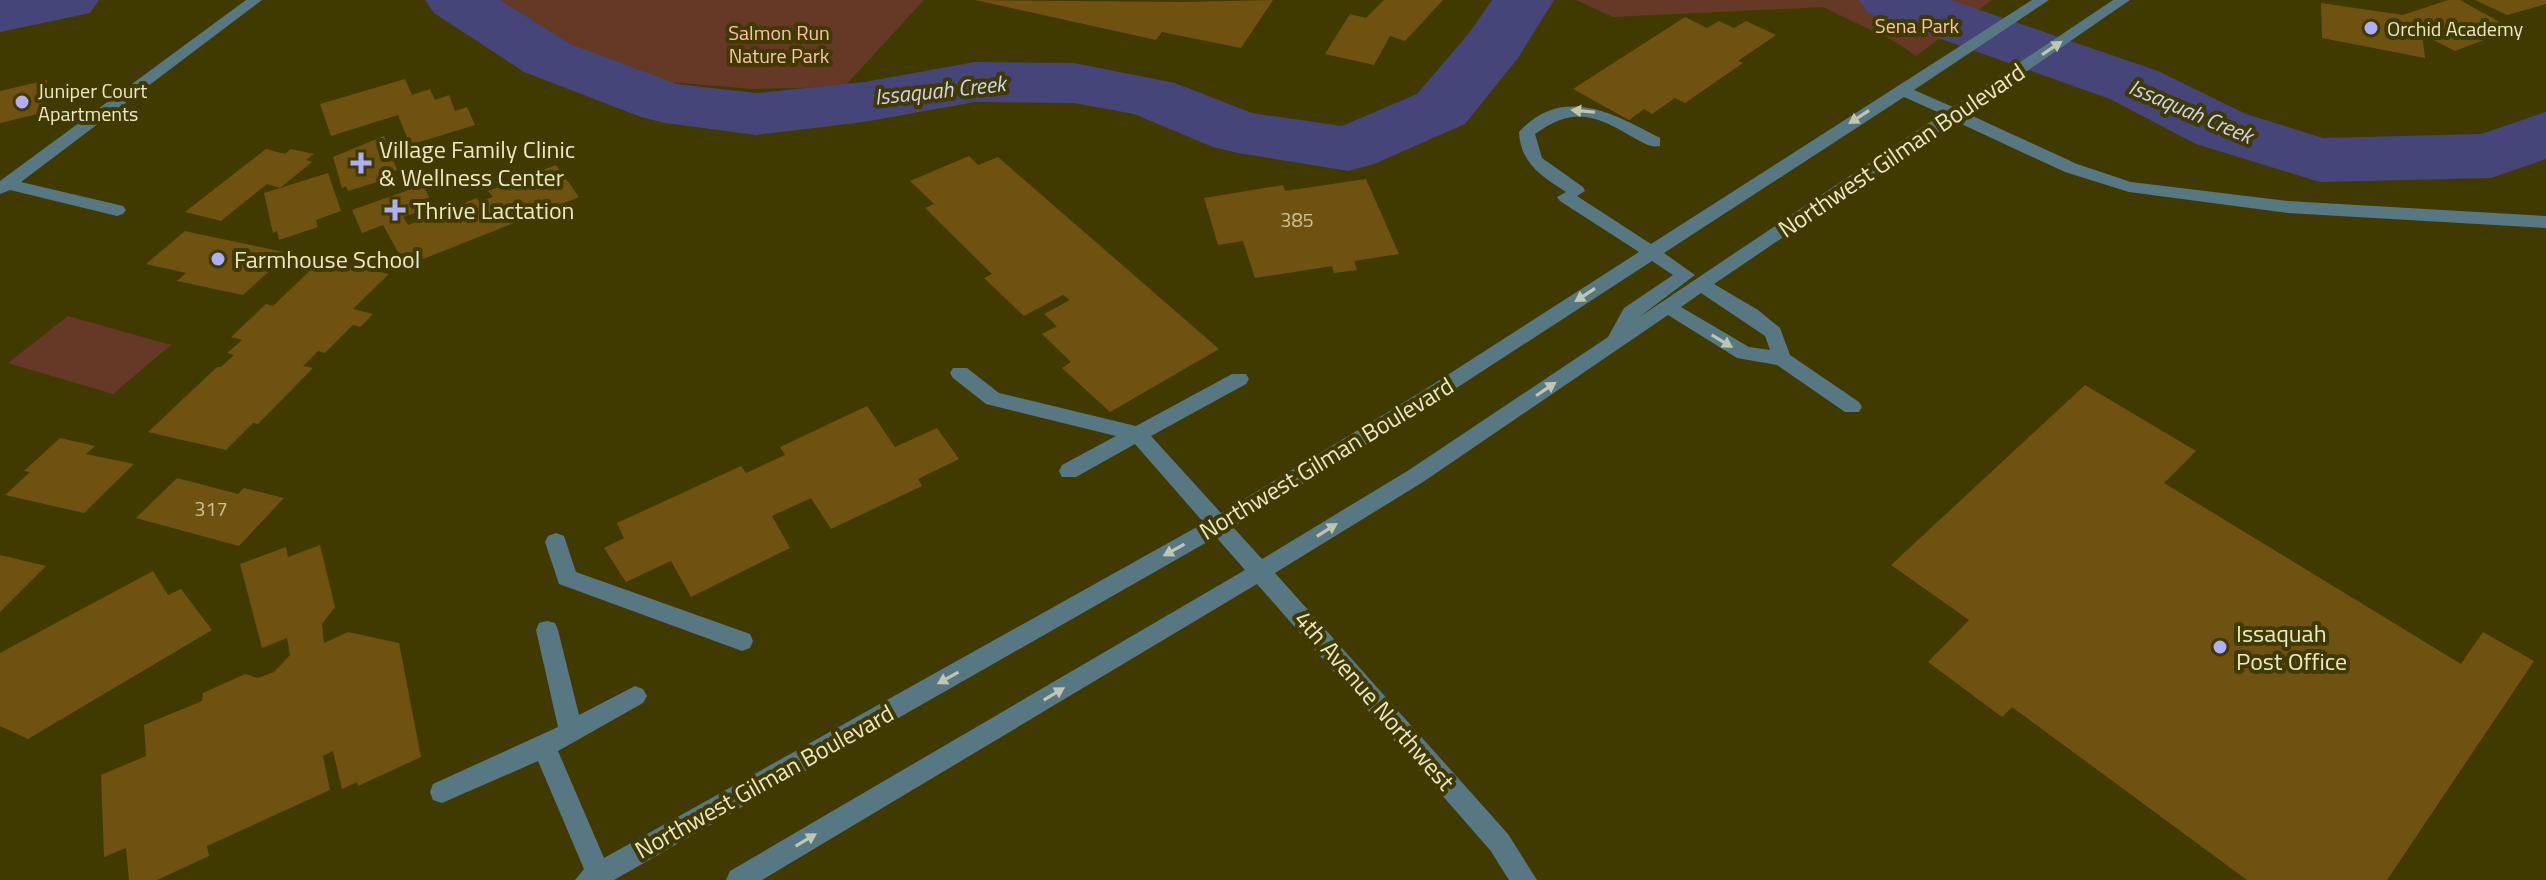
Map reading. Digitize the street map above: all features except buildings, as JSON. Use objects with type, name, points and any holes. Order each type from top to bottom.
[{"type":"street","points":[[4,186],[255,0]]},
{"type":"street","name":"Northwest Gilman Boulevard","points":[[596,878],[1219,525],[1428,397],[2042,0]]},
{"type":"street","name":"Northwest Gilman Boulevard","points":[[739,880],[1416,476],[2123,0]]},
{"type":"street","points":[[1902,90],[2071,168],[2129,187],[2288,207],[2546,222]]},
{"type":"street","points":[[1613,344],[1631,313],[1686,275],[1651,253],[1536,164],[1527,150],[1527,132],[1563,111],[1580,108],[1603,115],[1654,142]]},
{"type":"street","points":[[4,186],[117,210]]},
{"type":"street","points":[[1702,285],[1751,315],[1773,333],[1782,359]]},
{"type":"street","points":[[1668,307],[1744,353],[1782,359],[1852,407]]},
{"type":"street","points":[[960,373],[993,399],[1138,434]]},
{"type":"street","points":[[1069,471],[1239,379]]},
{"type":"street","name":"4th Avenue Northwest","points":[[1138,434],[1499,842],[1524,880]]},
{"type":"street","points":[[556,542],[567,578],[742,641]]},
{"type":"street","points":[[547,630],[571,730]]},
{"type":"street","points":[[442,792],[544,747],[635,696]]},
{"type":"street","points":[[544,747],[596,878]]},
{"type":"green space","name":"Salmon Run Nature Park","points":[[487,0],[924,0],[844,87],[753,89],[658,81],[568,52]]},
{"type":"green space","name":"Sena Park","points":[[1576,0],[1992,0],[1916,56],[1896,42],[1823,7],[1613,17]]},
{"type":"green space","points":[[68,316],[171,345],[113,394],[8,363]]},
{"type":"waterway","name":"Issaquah Creek","points":[[0,13],[68,0]]},
{"type":"waterway","name":"Issaquah Creek","points":[[456,0],[547,58],[665,103],[756,114],[864,102],[975,82],[1074,83],[1151,97],[1238,132],[1349,149],[1441,109],[1495,44],[1523,0]]},
{"type":"waterway","name":"Issaquah Creek","points":[[1890,0],[2134,85],[2221,129],[2320,160],[2491,156],[2546,133]]},
{"type":"place","name":"Orchid Academy","points":[[2371,28]]},
{"type":"place","name":"Juniper Court Apartments","points":[[22,102]]},
{"type":"place","name":"Village Family Clinic & Wellness Center","points":[[361,163]]},
{"type":"place","name":"Thrive Lactation","points":[[395,210]]},
{"type":"place","name":"Farmhouse School","points":[[218,259]]},
{"type":"place","name":"Issaquah Post Office","points":[[2220,647]]}]
